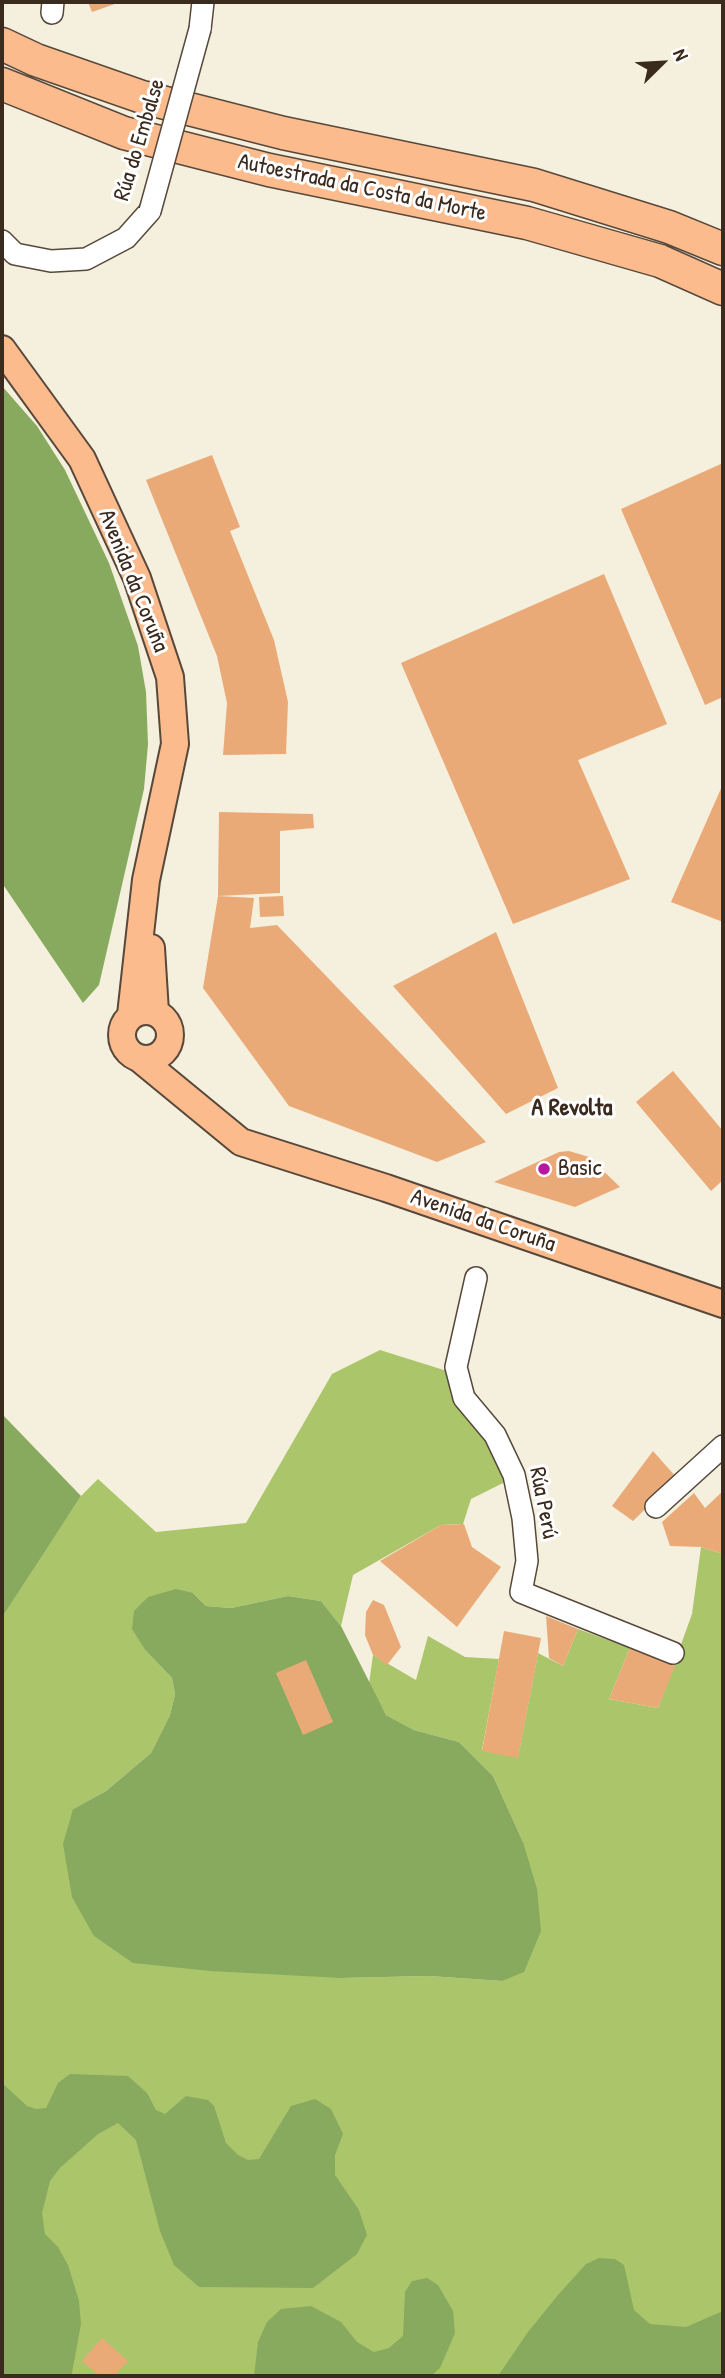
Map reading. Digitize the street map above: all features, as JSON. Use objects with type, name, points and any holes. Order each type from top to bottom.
[{"type":"highway","name":"Autoestrada da Costa da Morte","points":[[2,44],[36,60],[142,97],[283,133],[534,185],[669,227],[723,249]]},
{"type":"highway","name":"Autoestrada da Costa da Morte","points":[[2,84],[124,133],[270,170],[527,223],[660,261],[723,289]]},
{"type":"main road","name":"Avenida da Coruña","points":[[2,349],[82,459],[137,578],[170,677],[175,744],[146,880],[143,1014]]},
{"type":"main road","points":[[143,1014],[163,1017],[170,1032],[165,1050],[152,1059],[140,1059],[128,1052],[121,1039],[122,1027],[143,1014]]},
{"type":"main road","points":[[165,1050],[241,1142]]},
{"type":"main road","name":"Avenida da Coruña","points":[[140,1059],[241,1142],[386,1188],[723,1304]]},
{"type":"street","name":"Rúa do Embalse","points":[[2,241],[15,254],[51,261],[86,259],[126,238],[150,211],[200,29],[203,2]]},
{"type":"street","name":"Rúa Perú","points":[[476,1278],[456,1367],[464,1398],[495,1435],[514,1475],[523,1518],[527,1561],[521,1592],[673,1653]]},
{"type":"street","points":[[656,1507],[723,1446]]},
{"type":"green space","points":[[2,386],[37,426],[65,470],[109,563],[138,646],[146,692],[148,744],[144,789],[99,985],[83,1003],[2,883]]},
{"type":"green space","points":[[380,1350],[447,1371],[451,1396],[480,1431],[507,1481],[471,1499],[463,1524],[441,1525],[353,1575],[341,1626],[321,1601],[288,1596],[231,1608],[206,1606],[193,1593],[146,1651],[172,1678],[175,1694],[170,1715],[151,1753],[106,1791],[73,1809],[341,1978],[429,1976],[502,1981],[523,1842],[493,1776],[459,1742],[414,1730],[386,1715],[369,1684],[373,1655],[416,1680],[428,1636],[465,1657],[499,1659],[482,1750],[518,1757],[538,1653],[563,1666],[578,1629],[630,1648],[609,1699],[658,1708],[692,1614],[701,1547],[723,1554],[723,2376],[2,2376],[2,1614],[81,1496],[98,1479],[156,1532],[246,1523],[332,1374]]},
{"type":"green space","points":[[2,1414],[81,1496],[2,1617]]},
{"type":"green space","points":[[176,1589],[193,1593],[206,1606],[231,1608],[288,1596],[321,1601],[341,1626],[386,1715],[414,1730],[459,1742],[493,1776],[523,1842],[537,1889],[541,1931],[524,1972],[502,1981],[429,1976],[341,1978],[210,1971],[133,1963],[94,1936],[72,1897],[63,1844],[73,1809],[106,1791],[151,1753],[170,1715],[175,1694],[172,1678],[146,1651],[132,1629],[134,1611],[148,1597]]},
{"type":"green space","points":[[70,2074],[128,2076],[147,2093],[156,2110],[165,2114],[186,2096],[208,2100],[214,2106],[226,2143],[238,2155],[248,2160],[259,2159],[291,2106],[315,2099],[331,2109],[343,2134],[335,2155],[335,2175],[359,2210],[367,2235],[357,2254],[313,2288],[199,2287],[174,2265],[160,2231],[136,2140],[118,2123],[98,2134],[60,2168],[50,2181],[42,2213],[45,2234],[58,2247],[68,2265],[79,2301],[81,2324],[72,2373],[70,2376],[2,2376],[2,2083],[27,2106],[46,2108],[58,2083]]},
{"type":"green space","points":[[599,2258],[615,2259],[624,2265],[634,2310],[650,2324],[686,2327],[723,2311],[723,2376],[498,2376],[558,2295],[586,2264]]},
{"type":"green space","points":[[427,2278],[438,2285],[453,2311],[455,2333],[440,2368],[431,2376],[254,2376],[258,2342],[267,2322],[281,2309],[311,2306],[341,2322],[357,2342],[374,2352],[389,2348],[403,2336],[405,2292],[412,2281]]},
{"type":"building","points":[[88,2],[114,2],[115,4],[92,12]]},
{"type":"building","points":[[212,455],[240,527],[230,531],[274,640],[288,702],[286,754],[223,755],[227,703],[217,656],[146,480]]},
{"type":"building","points":[[723,463],[723,697],[705,705],[621,509]]},
{"type":"building","points":[[604,574],[667,724],[578,760],[630,879],[513,924],[401,663]]},
{"type":"building","points":[[723,784],[723,922],[671,902]]},
{"type":"building","points":[[219,812],[313,814],[314,828],[280,831],[280,893],[218,896]]},
{"type":"building","points":[[218,896],[254,898],[250,928],[277,925],[486,1142],[437,1162],[289,1106],[203,988]]},
{"type":"building","points":[[283,896],[284,916],[260,917],[259,897]]},
{"type":"building","points":[[496,932],[558,1088],[506,1114],[393,986]]},
{"type":"building","points":[[673,1071],[723,1131],[723,1180],[711,1191],[636,1102]]},
{"type":"building","points":[[569,1151],[589,1157],[620,1187],[575,1207],[494,1182],[559,1152]]},
{"type":"building","points":[[653,1451],[677,1478],[633,1521],[612,1506]]},
{"type":"building","points":[[723,1491],[723,1554],[701,1547],[670,1546],[662,1522],[694,1493],[705,1508]]},
{"type":"building","points":[[464,1524],[472,1547],[501,1567],[457,1627],[380,1561],[441,1525]]},
{"type":"building","points":[[373,1600],[384,1605],[401,1647],[387,1665],[373,1655],[365,1635],[366,1612]]},
{"type":"building","points":[[546,1616],[578,1629],[563,1666],[549,1658]]},
{"type":"building","points":[[504,1631],[541,1638],[518,1758],[482,1751]]},
{"type":"building","points":[[630,1648],[675,1666],[658,1708],[609,1699]]},
{"type":"building","points":[[306,1660],[333,1722],[303,1735],[276,1673]]},
{"type":"building","points":[[102,2338],[128,2361],[114,2376],[100,2376],[82,2361]]},
{"type":"place","name":"Basic","points":[[544,1169]]},
{"type":"district","name":"A Revolta","points":[[572,1109]]}]
